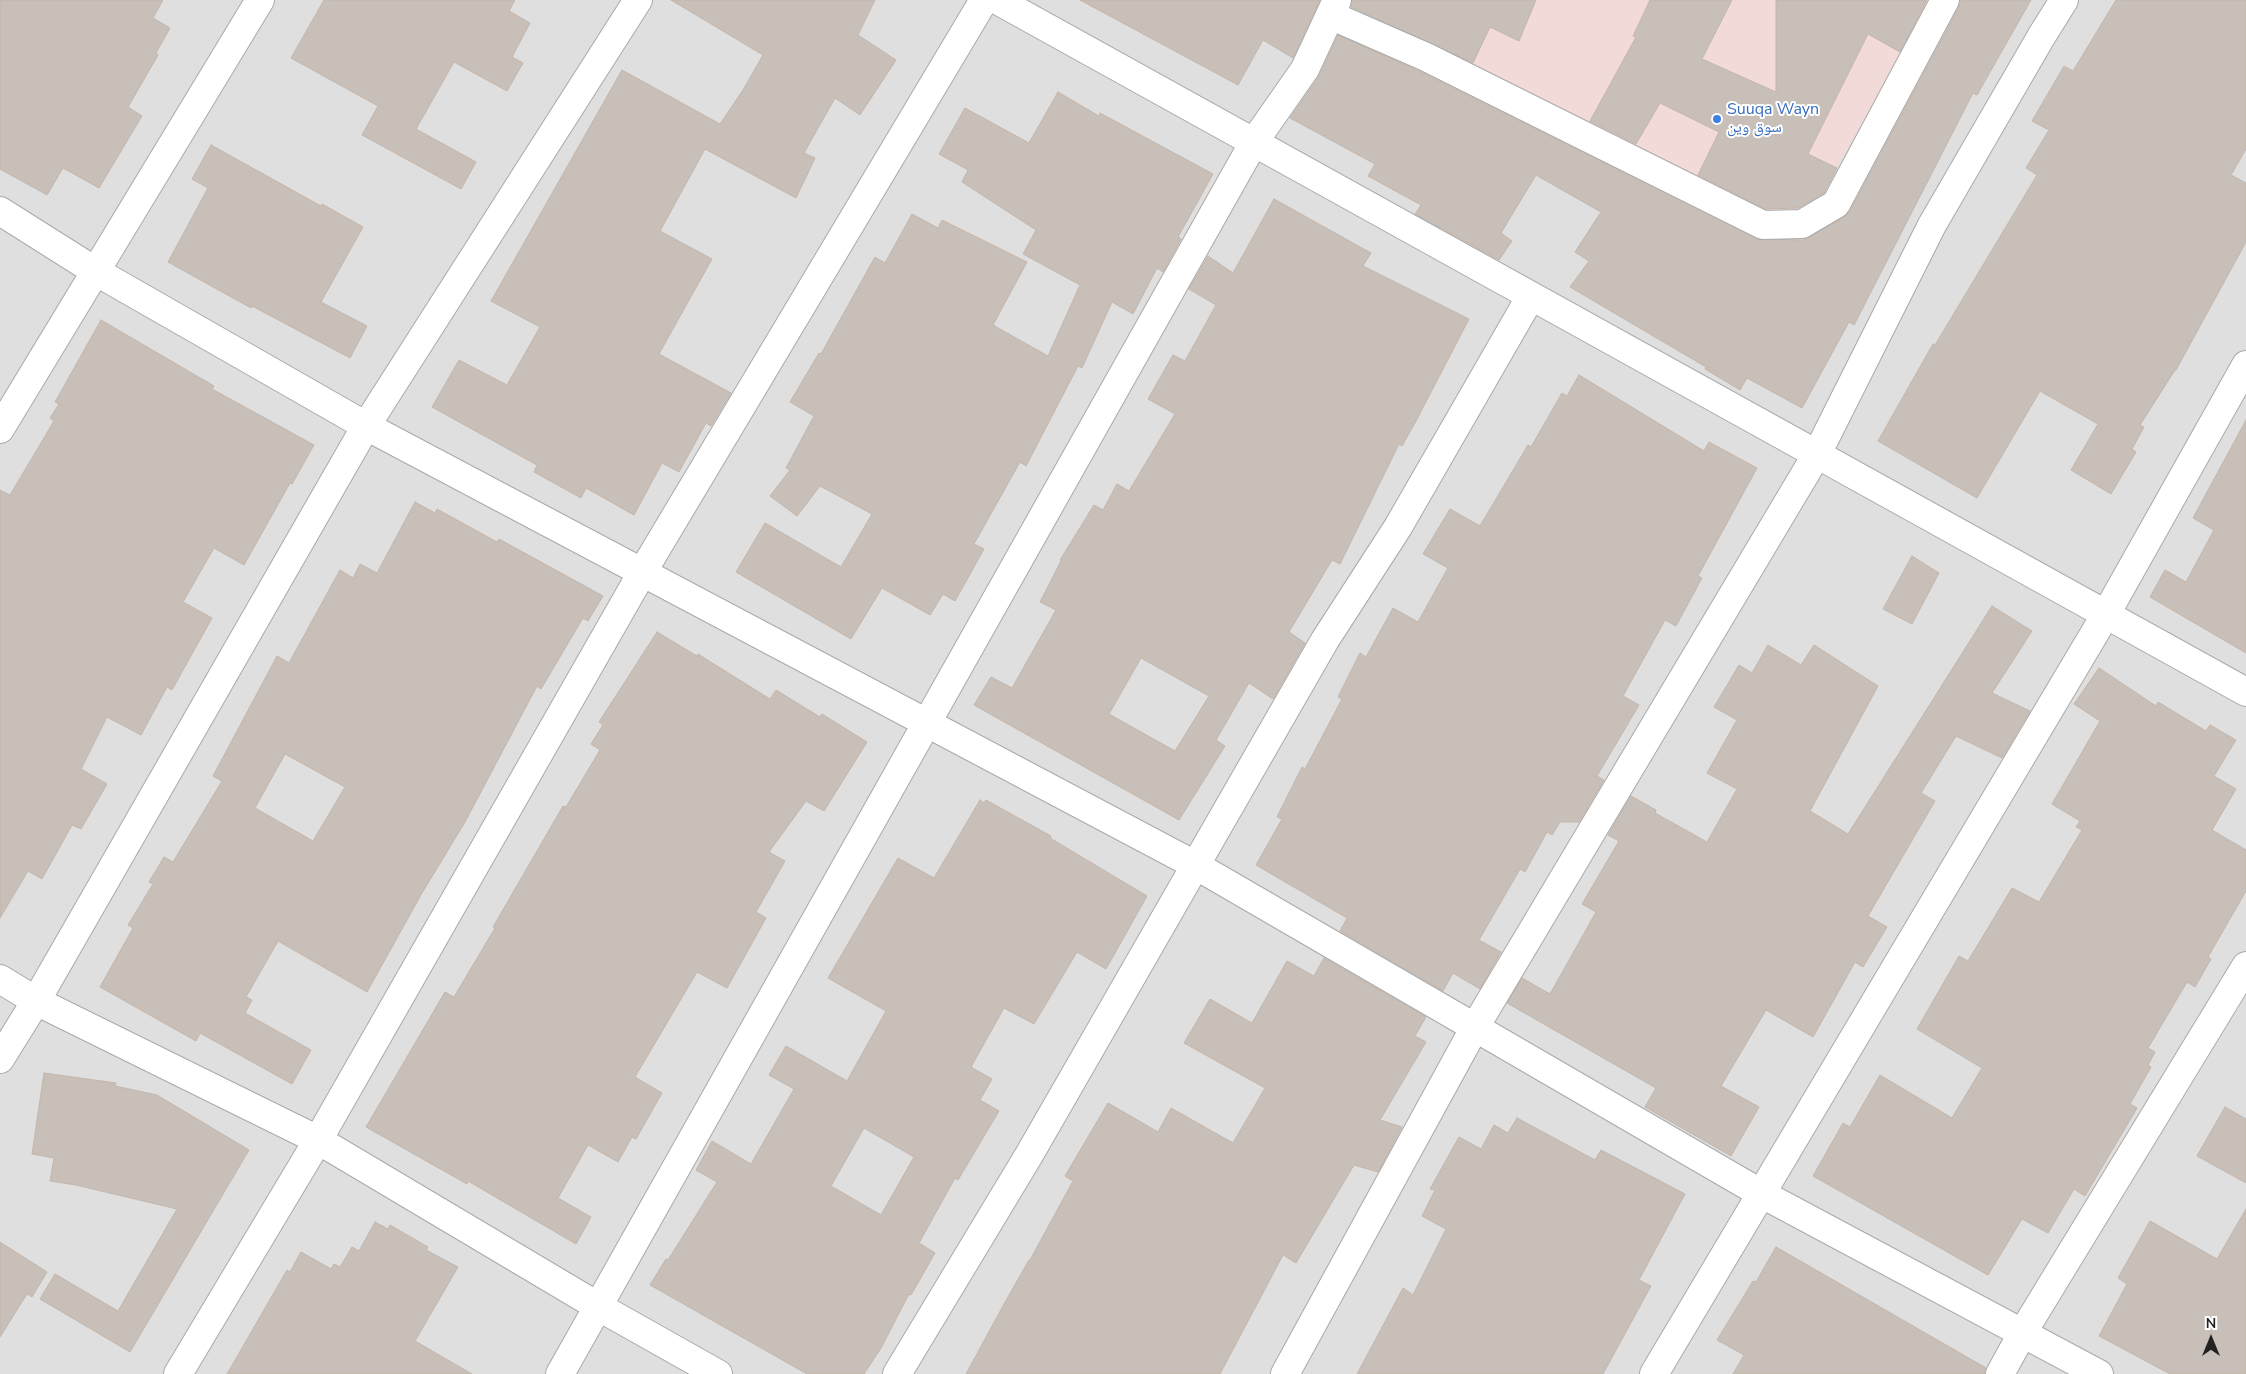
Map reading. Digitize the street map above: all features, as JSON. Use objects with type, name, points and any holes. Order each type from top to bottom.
[{"type":"street","points":[[0,429],[260,0]]},
{"type":"street","points":[[0,1059],[36,1001],[366,426],[638,0]]},
{"type":"street","points":[[178,1374],[318,1140],[643,571],[984,0]]},
{"type":"street","points":[[997,0],[2246,692]]},
{"type":"street","points":[[560,1374],[928,724],[1254,142],[1305,69],[1334,8],[1426,57],[1763,226],[1802,224],[1836,204],[1945,0]]},
{"type":"street","points":[[1285,1374],[1475,1027],[1817,454],[1932,226],[2064,0]]},
{"type":"street","points":[[0,211],[95,272],[366,426],[1195,865],[1762,1194],[2024,1332],[2099,1374]]},
{"type":"street","points":[[897,1374],[1029,1155],[1325,640],[1398,527],[1531,296]]},
{"type":"street","points":[[1654,1374],[2106,614],[2246,364]]},
{"type":"street","points":[[2000,1374],[2246,966]]},
{"type":"street","points":[[0,979],[36,1001],[318,1140],[598,1308],[718,1374]]},
{"type":"shaded area","points":[[0,0],[2246,0],[2246,1374],[0,1374]]},
{"type":"shaded area","name":"Suuqa Wayn سوق وين","points":[[1340,0],[1933,0],[1796,238]]},
{"type":"building","points":[[0,0],[163,0],[153,18],[170,28],[156,53],[158,55],[128,107],[142,116],[99,188],[63,168],[47,195],[0,169]]},
{"type":"building","points":[[324,0],[515,0],[509,11],[530,23],[512,57],[523,63],[507,91],[454,62],[416,129],[476,162],[461,189],[362,135],[378,106],[291,58]]},
{"type":"building","points":[[671,0],[875,0],[858,35],[896,60],[860,115],[835,98],[804,153],[815,158],[796,198],[705,149],[660,231],[712,259],[659,354],[731,393],[711,426],[706,423],[679,472],[662,463],[634,515],[586,488],[581,498],[534,472],[537,465],[432,407],[459,360],[507,385],[540,327],[491,301],[622,70],[720,124],[743,90],[763,55]]},
{"type":"building","points":[[1080,0],[1320,0],[1293,58],[1263,40],[1238,85]]},
{"type":"building","points":[[1352,0],[1536,0],[1519,41],[1490,27],[1473,63],[1351,7]]},
{"type":"building","points":[[1650,0],[1732,0],[1702,59],[1776,92],[1776,0],[1927,0],[1900,52],[1868,34],[1808,154],[1837,168],[1824,193],[1798,208],[1766,209],[1698,175],[1719,132],[1660,103],[1636,144],[1590,121],[1636,37],[1633,36]]},
{"type":"building","points":[[1961,0],[2031,0],[1977,95],[1973,93],[1854,325],[1849,322],[1802,408],[1747,378],[1740,390],[1705,369],[1706,367],[1570,287],[1589,261],[1575,252],[1601,212],[1536,175],[1501,233],[1512,241],[1499,260],[1415,214],[1421,205],[1368,176],[1375,164],[1290,118],[1318,78],[1338,35],[1419,71],[1756,239],[1803,240],[1844,217],[1850,211]]},
{"type":"building","points":[[2116,0],[2246,0],[2246,149],[2231,175],[2246,183],[2246,242],[2176,370],[2140,425],[2144,427],[2132,449],[2136,452],[2111,494],[2071,470],[2098,424],[2040,391],[1977,498],[1878,441],[1933,344],[1935,345],[2037,175],[2026,168],[2049,130],[2032,121],[2064,66],[2073,71]]},
{"type":"building","points":[[1058,92],[1099,116],[1100,113],[1213,174],[1178,237],[1181,239],[1163,272],[1157,268],[1133,314],[1112,302],[1082,368],[1078,366],[1026,466],[1020,462],[974,544],[984,549],[955,601],[943,594],[930,615],[882,588],[851,639],[736,572],[765,523],[841,567],[872,514],[820,486],[797,516],[770,496],[790,470],[786,468],[814,416],[790,402],[819,353],[821,354],[875,257],[885,263],[912,214],[938,228],[942,220],[1027,262],[993,325],[1048,356],[1080,285],[1023,254],[1036,230],[962,182],[968,170],[939,154],[965,108],[1029,143]]},
{"type":"building","points":[[211,145],[363,227],[321,302],[367,326],[350,358],[252,306],[251,308],[168,262],[208,188],[192,179]]},
{"type":"building","points":[[1274,199],[1371,253],[1363,266],[1469,319],[1402,446],[1399,444],[1340,564],[1332,560],[1289,632],[1305,643],[1273,699],[1249,683],[1216,740],[1225,746],[1179,820],[974,705],[991,677],[1012,688],[1056,610],[1040,602],[1060,560],[1094,505],[1103,510],[1117,484],[1129,491],[1175,414],[1148,399],[1173,355],[1185,361],[1216,305],[1189,289],[1208,256],[1233,273]],"holes":[[[1141,658],[1209,696],[1175,751],[1109,714]]]},
{"type":"building","points":[[101,320],[214,386],[212,389],[314,445],[292,484],[290,483],[244,565],[214,548],[183,602],[212,618],[172,690],[167,687],[141,735],[107,717],[81,769],[107,784],[81,829],[72,825],[42,879],[28,871],[0,918],[0,490],[10,495],[54,421],[50,418],[59,404],[55,402]]},
{"type":"building","points":[[1579,375],[1704,451],[1709,442],[1757,468],[1698,576],[1702,578],[1676,626],[1665,620],[1623,696],[1639,705],[1597,776],[1604,780],[1579,822],[1560,822],[1552,835],[1547,832],[1525,872],[1520,869],[1479,940],[1501,952],[1480,989],[1453,973],[1443,991],[1340,931],[1347,918],[1256,865],[1282,819],[1277,817],[1302,767],[1305,769],[1342,699],[1338,697],[1360,653],[1366,657],[1393,608],[1418,622],[1448,568],[1423,554],[1450,509],[1480,526],[1528,445],[1531,447],[1562,393],[1567,396]]},
{"type":"building","points":[[2246,420],[2246,653],[2150,597],[2165,570],[2186,582],[2214,530],[2193,518]]},
{"type":"building","points":[[415,502],[435,513],[437,509],[497,542],[499,539],[603,596],[588,621],[583,618],[541,689],[537,686],[465,822],[422,893],[367,992],[278,941],[246,997],[252,1000],[245,1013],[311,1050],[292,1084],[200,1033],[196,1041],[100,987],[133,928],[128,925],[153,884],[149,882],[164,857],[173,862],[222,781],[213,776],[277,656],[289,663],[340,570],[353,578],[360,564],[377,573]],"holes":[[[285,754],[345,787],[313,841],[255,808]]]},
{"type":"building","points":[[1912,556],[1939,573],[1912,624],[1883,609]]},
{"type":"building","points":[[1992,606],[2032,631],[1992,693],[2030,711],[2002,758],[1956,736],[1921,793],[1935,801],[1868,916],[1887,927],[1863,967],[1855,962],[1813,1037],[1766,1010],[1721,1086],[1759,1107],[1731,1156],[1645,1107],[1656,1088],[1507,1003],[1522,978],[1550,994],[1596,912],[1582,904],[1619,841],[1608,835],[1631,796],[1656,810],[1655,813],[1707,842],[1737,789],[1707,773],[1737,720],[1714,707],[1739,665],[1752,673],[1768,645],[1801,665],[1814,645],[1878,686],[1810,811],[1848,834]]},
{"type":"building","points":[[657,632],[697,656],[698,654],[770,699],[776,690],[820,717],[822,714],[867,742],[824,811],[806,801],[769,852],[785,861],[756,912],[766,918],[727,988],[697,972],[635,1077],[662,1093],[636,1139],[632,1137],[618,1162],[588,1145],[558,1198],[591,1217],[576,1244],[468,1181],[467,1184],[366,1127],[445,992],[454,997],[563,806],[566,807],[600,750],[591,744],[603,725],[599,722]]},
{"type":"building","points":[[2099,668],[2156,706],[2158,702],[2206,731],[2210,725],[2236,740],[2214,776],[2236,789],[2212,830],[2246,850],[2246,891],[2208,957],[2211,959],[2195,987],[2187,982],[2148,1048],[2155,1052],[2148,1065],[2151,1067],[2130,1104],[2137,1108],[2085,1196],[2074,1189],[2048,1233],[2022,1219],[1988,1275],[1813,1176],[1843,1123],[1850,1127],[1880,1075],[1952,1118],[1982,1068],[1917,1029],[1959,956],[1968,961],[2012,888],[2039,902],[2082,830],[2076,827],[2080,821],[2052,804],[2100,721],[2074,704]]},
{"type":"building","points":[[980,800],[984,803],[986,800],[1051,836],[1050,838],[1147,896],[1106,969],[1077,952],[1034,1024],[1004,1008],[971,1067],[992,1079],[980,1100],[999,1111],[958,1180],[955,1178],[919,1243],[935,1253],[911,1295],[909,1294],[881,1348],[864,1374],[807,1374],[650,1285],[717,1182],[696,1170],[712,1141],[751,1164],[794,1089],[769,1075],[786,1046],[847,1081],[886,1011],[828,978],[898,858],[934,878]],"holes":[[[864,1128],[914,1157],[881,1215],[831,1186]]]},
{"type":"building","points":[[1324,958],[1426,1017],[1415,1036],[1426,1042],[1380,1120],[1402,1127],[1378,1172],[1354,1165],[1296,1263],[1283,1255],[1220,1374],[966,1374],[1073,1181],[1065,1176],[1108,1103],[1158,1132],[1171,1108],[1233,1143],[1265,1088],[1184,1043],[1210,999],[1252,1023],[1287,961],[1314,976]]},
{"type":"building","points":[[44,1073],[116,1083],[115,1086],[157,1095],[249,1150],[130,1352],[40,1299],[55,1274],[118,1311],[177,1209],[76,1185],[50,1181],[54,1158],[32,1154]]},
{"type":"building","points":[[2225,1107],[2246,1119],[2246,1183],[2197,1156]]},
{"type":"building","points":[[1517,1118],[1595,1160],[1601,1150],[1685,1194],[1639,1280],[1651,1286],[1603,1374],[1357,1374],[1403,1288],[1413,1295],[1446,1229],[1422,1216],[1435,1190],[1430,1189],[1459,1137],[1481,1149],[1494,1125],[1508,1133]]},
{"type":"building","points":[[2246,1209],[2246,1374],[2170,1374],[2099,1336],[2127,1284],[2118,1278],[2150,1221],[2217,1259]]},
{"type":"building","points":[[375,1222],[388,1229],[390,1225],[428,1247],[426,1250],[458,1267],[415,1341],[472,1374],[227,1374],[287,1270],[290,1272],[301,1252],[331,1269],[334,1264],[340,1267],[352,1247],[359,1251]]},
{"type":"building","points":[[0,1242],[47,1272],[32,1297],[27,1294],[0,1337]]},
{"type":"building","points":[[1776,1247],[1986,1368],[1984,1374],[1733,1374],[1744,1355],[1717,1340],[1753,1281],[1756,1282]]},
{"type":"place","name":"Suuqa Wayn سوق وين","points":[[1717,119]]}]
